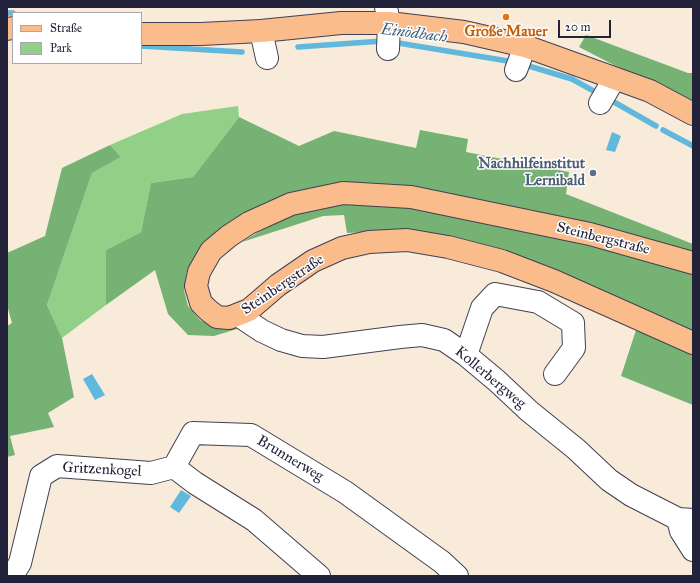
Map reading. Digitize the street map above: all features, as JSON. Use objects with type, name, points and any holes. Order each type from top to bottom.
[{"type":"main road","points":[[142,34],[201,34],[261,31],[341,24],[388,32],[464,32],[519,60],[605,94],[650,91],[693,114]]},
{"type":"main road","name":"Steinbergstraße","points":[[693,263],[590,234],[411,197],[344,193],[291,204],[249,222],[211,251],[199,272],[196,286],[201,303],[217,317],[229,318],[249,310],[278,285],[313,261],[342,248],[369,242],[407,240],[448,247],[502,261],[554,281],[693,343]]},
{"type":"street","points":[[261,31],[268,58]]},
{"type":"street","points":[[466,355],[482,308],[495,294],[538,302],[573,323],[574,348],[555,374]]},
{"type":"street","name":"Kollerbergweg","points":[[238,315],[262,331],[281,340],[302,346],[323,347],[422,335],[444,340],[466,355],[497,381],[529,411],[576,449],[609,480],[631,495],[685,519]]},
{"type":"street","name":"Brunnerweg","points":[[174,467],[193,433],[251,435],[344,492],[442,562],[457,576]]},
{"type":"street","name":"Gritzenkogel","points":[[12,576],[20,563],[41,476],[57,466],[152,473],[174,467]]},
{"type":"street","points":[[174,467],[195,483],[254,520],[319,576]]},
{"type":"street","points":[[685,519],[681,531],[693,550]]},
{"type":"green space","points":[[586,35],[688,73],[693,73],[693,106],[579,47]]},
{"type":"green space","points":[[238,106],[239,117],[193,177],[151,183],[141,232],[106,250],[106,305],[62,338],[47,305],[92,173],[121,157],[110,145],[182,114]]},
{"type":"green space","points":[[239,117],[299,146],[334,131],[416,148],[420,130],[468,139],[466,152],[569,172],[566,194],[693,244],[693,255],[328,187],[199,250],[187,271],[184,290],[188,306],[200,320],[217,328],[240,328],[214,336],[188,335],[168,314],[155,270],[106,305],[106,250],[141,232],[151,183],[193,177]]},
{"type":"green space","points":[[110,145],[121,157],[92,173],[47,305],[62,338],[74,397],[48,413],[54,427],[10,436],[15,455],[7,457],[7,326],[12,323],[7,305],[7,253],[45,236],[62,168]]},
{"type":"green space","points":[[338,204],[373,204],[448,213],[607,249],[693,273],[693,333],[382,231],[347,233],[344,215],[323,216],[242,242],[264,229],[309,210]]},
{"type":"green space","points":[[637,327],[693,353],[693,405],[621,376]]},
{"type":"water","points":[[612,132],[621,136],[615,152],[606,150]]},
{"type":"water","points":[[92,374],[105,395],[95,400],[83,379]]},
{"type":"water","points":[[181,490],[191,496],[179,513],[170,507]]},
{"type":"waterway","name":"Einödbach","points":[[7,13],[12,13]]},
{"type":"waterway","name":"Einödbach","points":[[298,47],[383,41]]},
{"type":"waterway","name":"Einödbach","points":[[392,42],[514,62]]},
{"type":"waterway","name":"Einödbach","points":[[142,46],[242,52]]},
{"type":"waterway","name":"Einödbach","points":[[522,64],[572,79],[599,94]]},
{"type":"waterway","name":"Einödbach","points":[[607,98],[656,126]]},
{"type":"waterway","name":"Einödbach","points":[[663,130],[693,146]]},
{"type":"place","name":"Große Mauer","points":[[506,17]]},
{"type":"place","name":"Nachhilfeinstitut Lernibald","points":[[593,173]]}]
